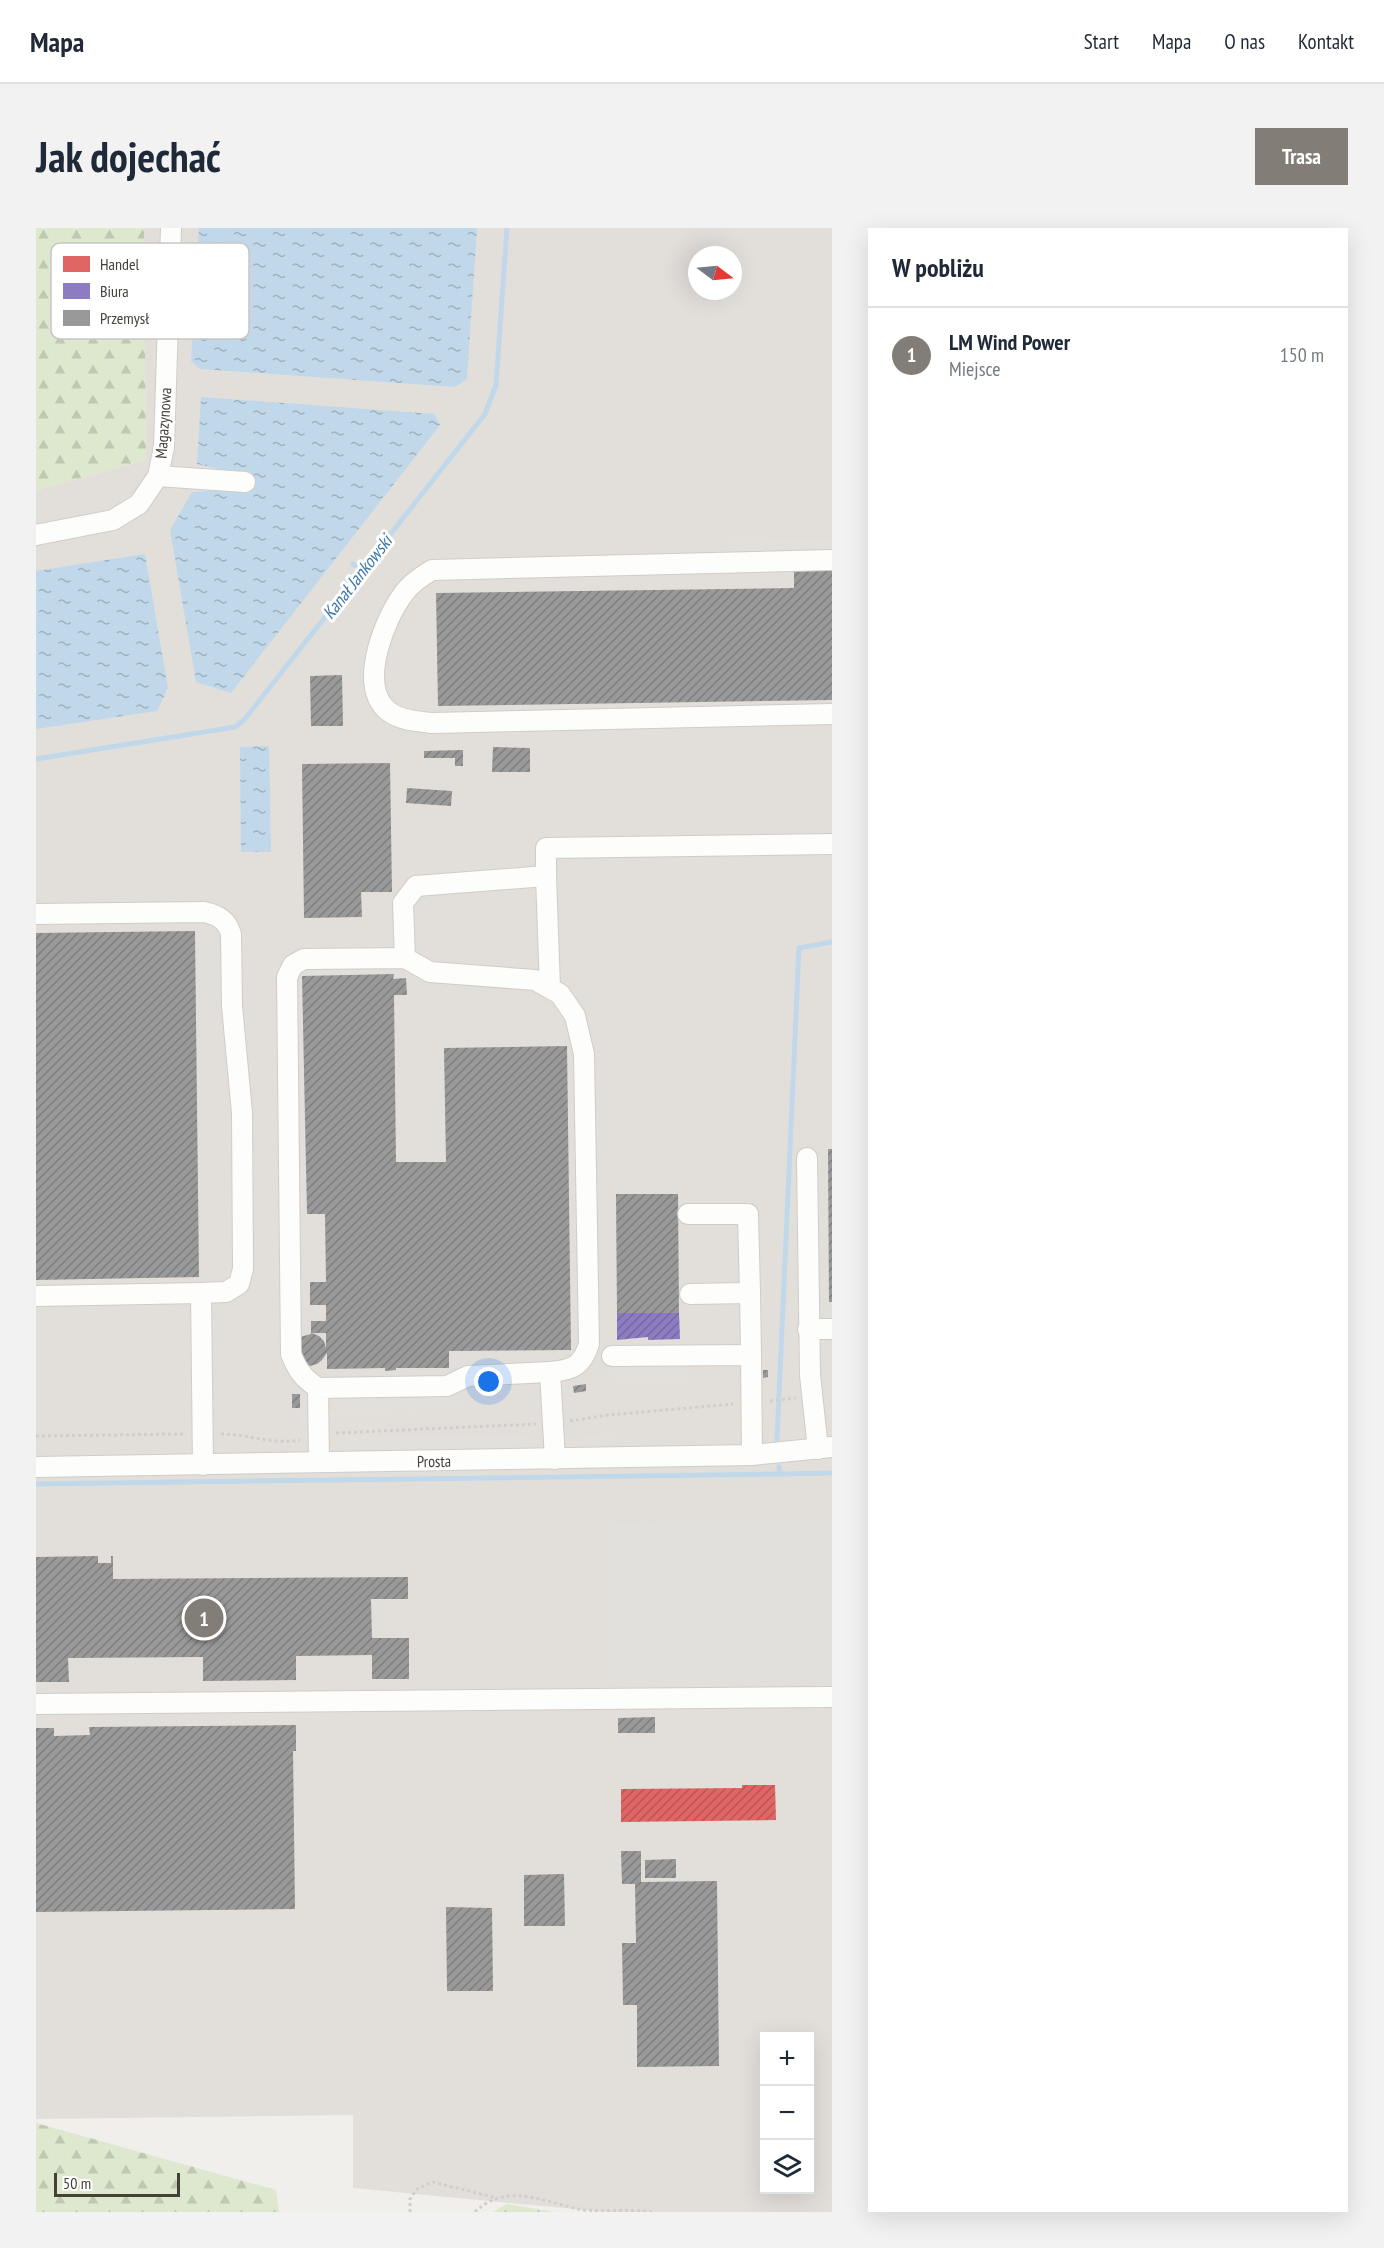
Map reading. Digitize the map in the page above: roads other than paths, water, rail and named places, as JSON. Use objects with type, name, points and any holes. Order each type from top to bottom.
[{"type":"street","name":"Magazynowa","points":[[171,228],[171,243]]},
{"type":"street","name":"Magazynowa","points":[[36,534],[113,520],[139,504],[158,476],[164,447],[167,339]]},
{"type":"street","points":[[158,476],[245,482]]},
{"type":"street","points":[[832,560],[432,570],[417,579],[394,607],[386,623],[375,664],[375,690],[382,705],[392,714],[408,720],[431,723],[832,714]]},
{"type":"street","points":[[550,988],[546,848],[832,844]]},
{"type":"street","points":[[405,958],[403,903],[416,886],[546,876]]},
{"type":"street","points":[[36,914],[204,912],[216,915],[229,927],[232,1006],[242,1113],[243,1269],[239,1284],[226,1292],[36,1296]]},
{"type":"street","points":[[405,958],[430,972],[535,980],[560,994],[575,1016],[585,1054],[589,1344],[585,1355],[576,1366],[564,1371],[468,1376],[447,1386],[318,1388],[307,1381],[297,1369],[291,1354],[286,977],[293,965],[304,959],[405,958]]},
{"type":"street","points":[[807,1158],[808,1329],[812,1396],[825,1448]]},
{"type":"street","points":[[688,1214],[748,1214],[752,1455]]},
{"type":"street","points":[[201,1293],[203,1465]]},
{"type":"street","points":[[690,1294],[750,1293]]},
{"type":"street","points":[[808,1329],[832,1329]]},
{"type":"street","points":[[612,1356],[751,1355]]},
{"type":"street","points":[[550,1372],[555,1459]]},
{"type":"street","points":[[318,1388],[319,1462]]},
{"type":"street","name":"Prosta","points":[[36,1467],[752,1455],[825,1448]]},
{"type":"street","points":[[36,1704],[832,1696]]},
{"type":"water","points":[[199,228],[477,228],[467,379],[455,387],[200,369],[191,361],[192,339],[249,339],[249,243],[198,243]]},
{"type":"water","points":[[201,397],[434,414],[440,425],[231,693],[196,682],[170,530],[192,492],[247,488],[249,476],[197,464]]},
{"type":"water","points":[[145,554],[168,688],[157,711],[36,729],[36,571]]},
{"type":"water","points":[[269,746],[271,852],[241,852],[240,747]]},
{"type":"waterway","name":"Kanał Jankowski","points":[[36,759],[235,727],[244,720],[485,414],[496,385],[507,228]]},
{"type":"waterway","points":[[353,564],[362,569]]},
{"type":"waterway","points":[[777,1440],[799,948],[832,942]]},
{"type":"waterway","points":[[779,1467],[780,1474],[832,1473]]},
{"type":"waterway","points":[[36,1484],[780,1474]]},
{"type":"place","name":"LM Wind Power","points":[[204,1618]]}]
